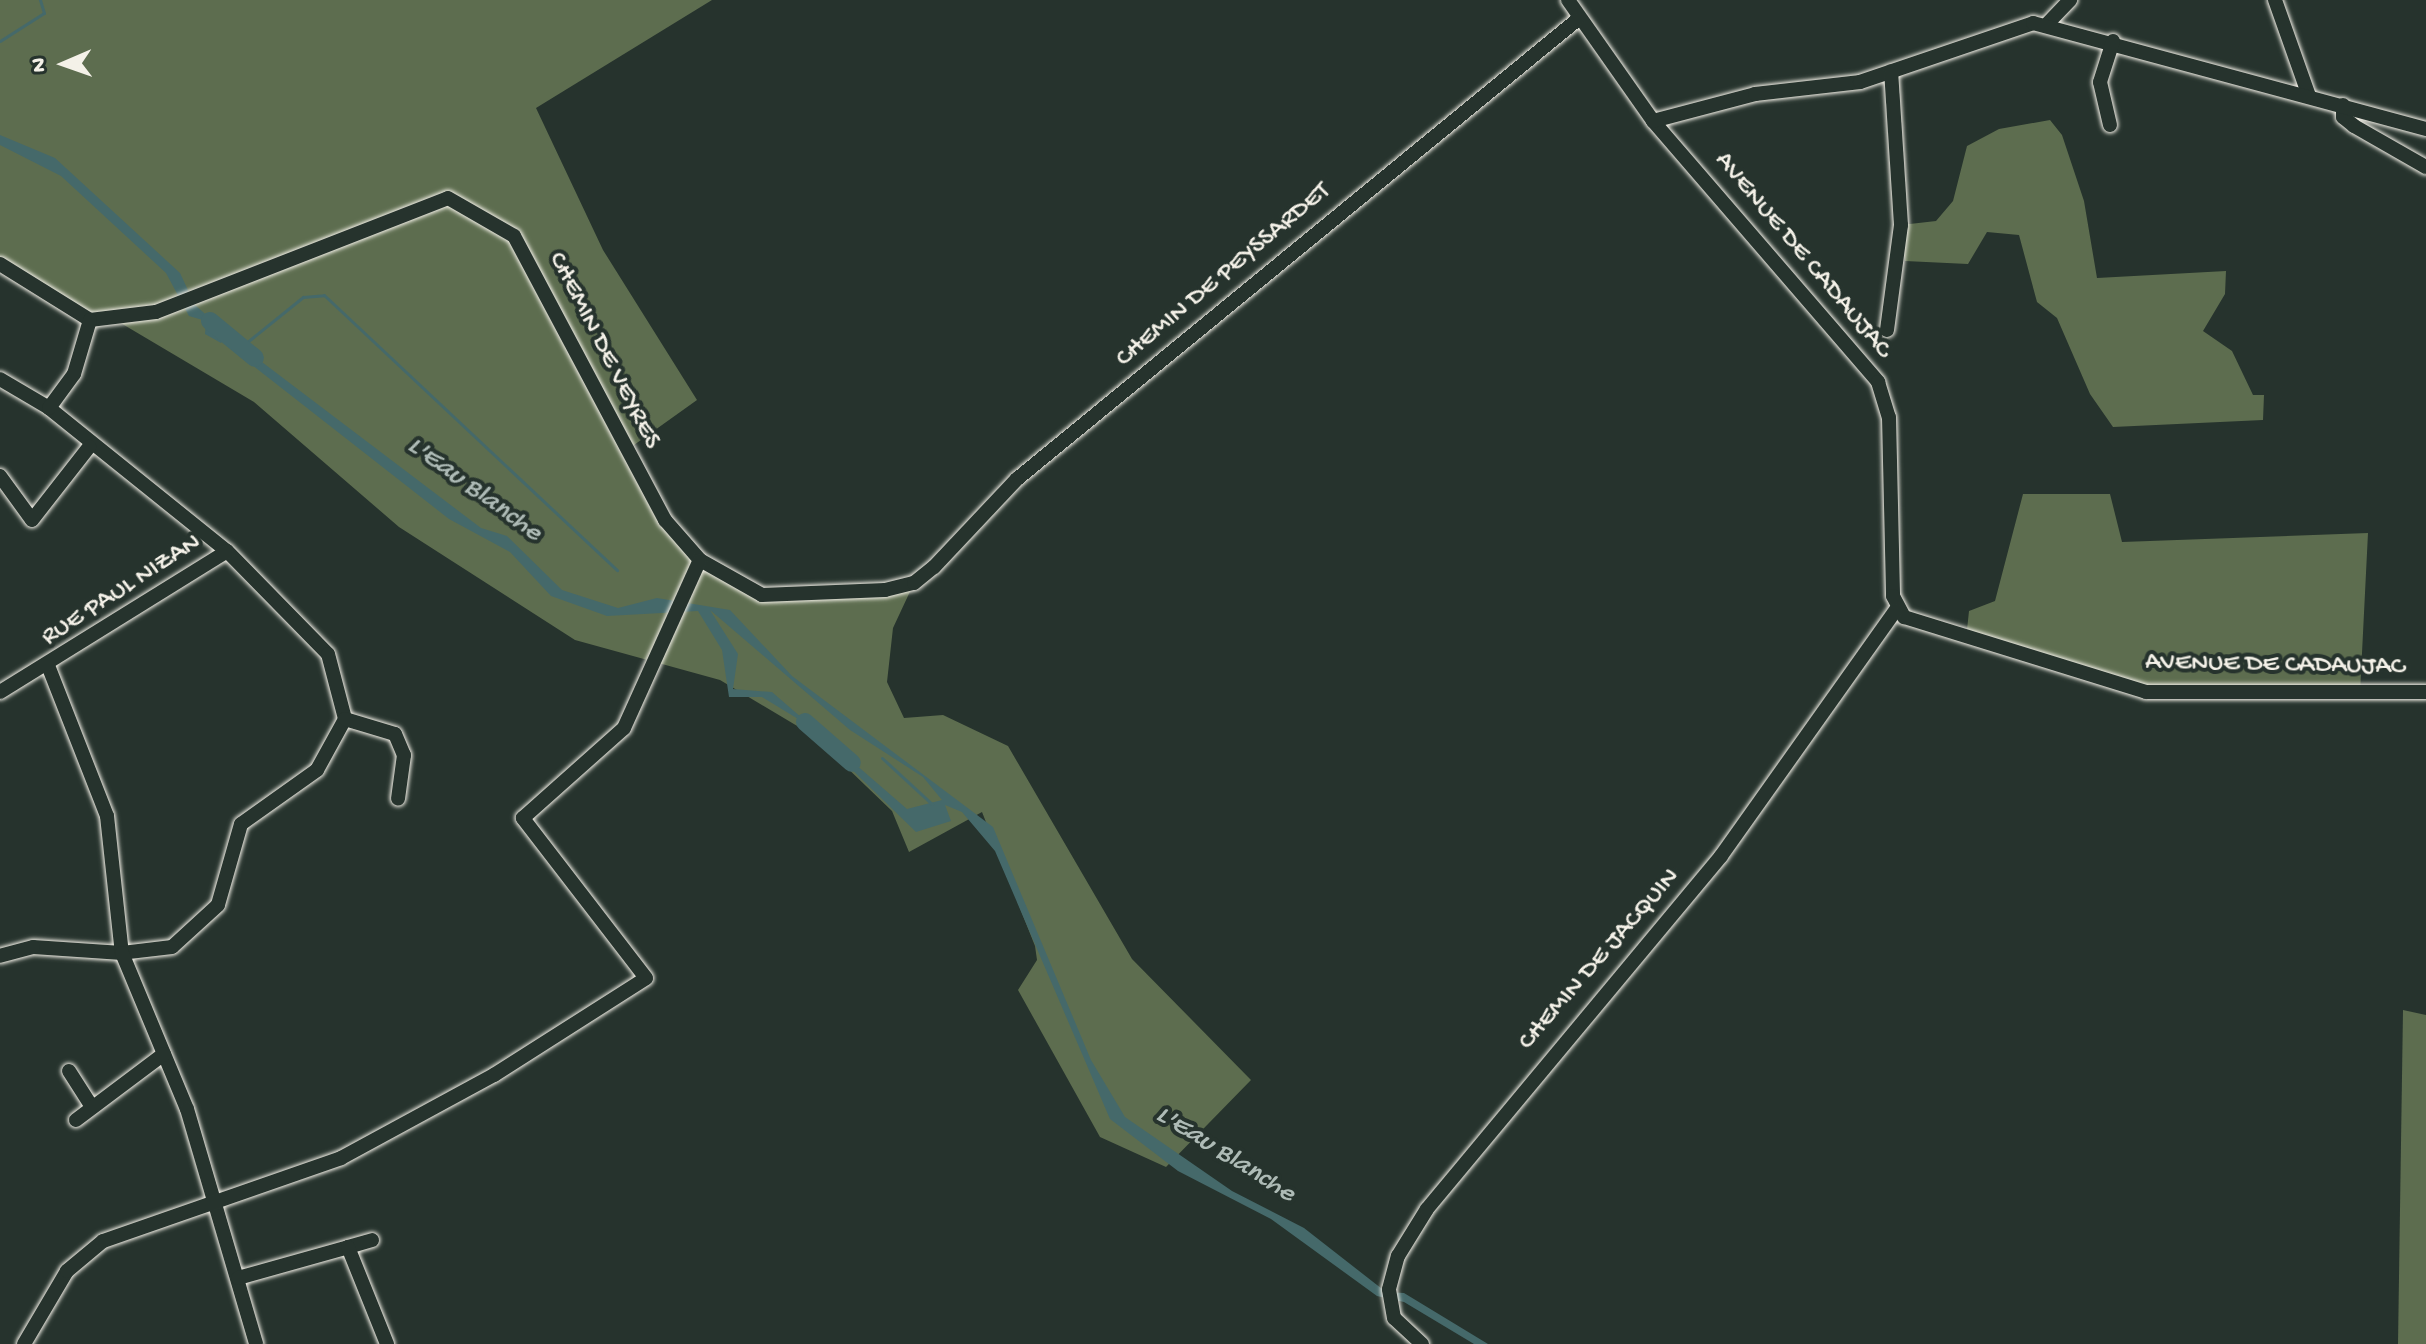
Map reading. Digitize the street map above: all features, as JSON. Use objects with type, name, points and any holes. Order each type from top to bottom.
[{"type":"street","name":"AVENUE DE CADAUJAC","points":[[1568,0],[1577,20],[1653,121],[1883,393],[1896,610],[1915,623],[2040,664],[2146,692],[2426,692]]},
{"type":"street","points":[[2048,23],[2070,0]]},
{"type":"street","points":[[2275,0],[2309,96]]},
{"type":"street","name":"CHEMIN DE PEYSSARDET","points":[[914,583],[1017,479],[1577,20]]},
{"type":"street","points":[[1653,121],[1891,71],[2009,27],[2048,23],[2426,129]]},
{"type":"street","points":[[2110,125],[2100,82],[2113,41]]},
{"type":"street","points":[[1887,330],[1901,225],[1891,71]]},
{"type":"street","points":[[2343,105],[2343,117],[2354,126],[2426,167]]},
{"type":"street","name":"CHEMIN DE VEYRES","points":[[90,320],[119,321],[189,300],[414,206],[448,198],[514,236],[546,285],[665,520],[700,560],[762,595],[817,596],[914,583]]},
{"type":"street","points":[[0,264],[90,320],[74,374],[49,408]]},
{"type":"street","points":[[0,379],[49,408],[89,447],[227,551],[328,654],[345,719],[317,770],[241,824],[226,885],[208,916],[172,947],[122,953],[33,947],[0,956]]},
{"type":"street","points":[[0,476],[32,520],[89,447]]},
{"type":"street","name":"RUE PAUL NIZAN","points":[[2,687],[49,668],[227,551]]},
{"type":"street","points":[[24,1344],[67,1271],[103,1241],[211,1199],[341,1158],[494,1075],[646,978],[523,818],[624,728],[700,560]]},
{"type":"street","name":"CHEMIN DE JACQUIN","points":[[1422,1344],[1394,1318],[1389,1295],[1398,1256],[1456,1166],[1721,856],[1896,610]]},
{"type":"street","points":[[49,668],[107,816],[122,953],[164,1054],[238,1278],[256,1344]]},
{"type":"street","points":[[345,719],[395,734],[404,755],[398,799]]},
{"type":"street","points":[[76,1120],[164,1054]]},
{"type":"street","points":[[69,1071],[92,1107]]},
{"type":"street","points":[[238,1278],[372,1240]]},
{"type":"street","points":[[348,1247],[387,1344]]},
{"type":"green space","points":[[0,0],[712,0],[536,108],[603,250],[697,400],[627,450],[700,560],[762,595],[914,583],[893,628],[887,682],[904,718],[943,715],[1008,746],[1132,959],[1251,1080],[1166,1167],[1100,1137],[1018,990],[1037,960],[1035,946],[982,812],[909,852],[892,811],[814,736],[720,680],[575,640],[399,527],[254,402],[119,322],[90,320],[0,264]]},
{"type":"green space","points":[[2050,120],[2062,135],[2084,201],[2097,278],[2226,271],[2225,294],[2203,331],[2232,351],[2253,395],[2264,395],[2263,420],[2113,427],[2090,394],[2057,318],[2037,302],[2019,235],[1987,232],[1968,264],[1905,261],[1901,225],[1936,221],[1953,201],[1967,146],[1999,129]]},
{"type":"green space","points":[[2023,494],[2110,494],[2122,542],[2368,533],[2360,693],[2133,686],[1966,639],[1969,611],[1995,601]]},
{"type":"green space","points":[[2403,1010],[2426,1015],[2426,1344],[2398,1344]]},
{"type":"water","points":[[0,135],[55,158],[180,273],[195,305],[228,334],[221,343],[205,334],[206,321],[189,316],[166,273],[61,176],[0,145]]},
{"type":"water","points":[[238,344],[481,528],[507,536],[562,590],[618,608],[657,598],[730,610],[792,676],[993,827],[1091,1060],[1125,1117],[1232,1191],[1304,1228],[1386,1292],[1404,1293],[1488,1344],[1474,1344],[1404,1302],[1377,1296],[1271,1219],[1178,1171],[1110,1119],[995,851],[962,812],[945,805],[951,821],[916,832],[803,722],[762,697],[729,697],[722,650],[698,611],[607,616],[551,596],[510,552],[449,519],[233,350]],"holes":[[[710,610],[850,730],[923,777],[942,800],[907,809],[772,692],[733,689],[738,654]]]},
{"type":"waterway","name":"L'Eau Blanche","points":[[0,41],[44,13],[40,0]]},
{"type":"waterway","name":"L'Eau Blanche","points":[[241,347],[303,297],[324,295],[617,570]]},
{"type":"waterway","name":"L'Eau Blanche","points":[[210,321],[255,358]]},
{"type":"waterway","name":"L'Eau Blanche","points":[[805,722],[852,763]]},
{"type":"waterway","name":"L'Eau Blanche","points":[[882,758],[932,804]]}]
